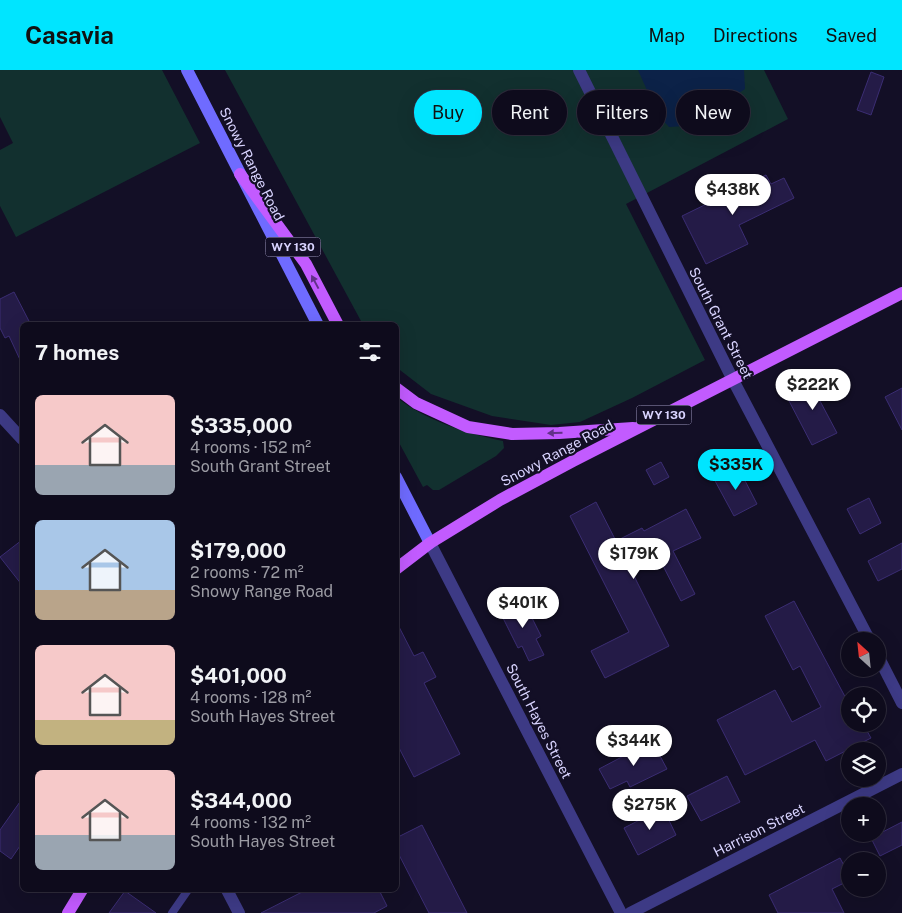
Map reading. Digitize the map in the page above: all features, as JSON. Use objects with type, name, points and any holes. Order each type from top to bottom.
[{"type":"main road","name":"Snowy Range Road","points":[[187,70],[316,322]]},
{"type":"main road","name":"WY 130","points":[[240,174],[306,264],[336,322]]},
{"type":"main road","name":"Snowy Range Road","points":[[399,567],[430,543],[500,500],[902,293]]},
{"type":"main road","name":"WY 130","points":[[399,390],[416,403],[468,427],[477,429],[512,434],[638,428]]},
{"type":"main road","points":[[399,483],[430,543]]},
{"type":"main road","points":[[68,913],[81,892]]},
{"type":"street","name":"South Grant Street","points":[[579,70],[732,380],[865,632]]},
{"type":"street","points":[[0,415],[20,436]]},
{"type":"street","name":"South Hayes Street","points":[[430,543],[621,913]]},
{"type":"street","points":[[886,672],[902,703]]},
{"type":"street","name":"Harrison Street","points":[[630,913],[902,774]]},
{"type":"street","points":[[228,892],[239,913]]},
{"type":"lane","points":[[172,913],[187,892]]},
{"type":"green space","points":[[0,70],[162,70],[200,143],[16,237],[0,206],[0,150],[13,143],[0,117]]},
{"type":"green space","points":[[225,70],[764,70],[788,119],[626,204],[705,360],[632,398],[580,422],[551,425],[492,416],[431,394],[399,369],[399,322],[362,322]]},
{"type":"green space","points":[[399,399],[420,413],[447,425],[503,441],[504,448],[496,456],[439,490],[433,490],[427,485],[423,487],[399,443]]},
{"type":"water","points":[[638,70],[744,70],[744,90],[676,90],[676,127],[669,127],[666,124],[666,90],[647,90]]},
{"type":"building","points":[[871,72],[884,77],[871,115],[857,110]]},
{"type":"building","points":[[766,175],[771,184],[784,178],[794,198],[739,225],[748,244],[706,264],[682,216]]},
{"type":"building","points":[[14,292],[29,322],[20,322],[20,360],[9,336],[5,338],[0,328],[0,299]]},
{"type":"building","points":[[823,378],[832,395],[820,401],[837,433],[812,445],[787,397]]},
{"type":"building","points":[[902,388],[902,430],[885,397]]},
{"type":"building","points":[[661,462],[669,477],[654,485],[646,470]]},
{"type":"building","points":[[738,467],[757,504],[734,516],[714,479]]},
{"type":"building","points":[[869,498],[881,523],[860,534],[847,509]]},
{"type":"building","points":[[596,502],[616,541],[642,528],[644,531],[686,509],[701,538],[673,551],[695,594],[681,601],[659,558],[632,572],[669,646],[605,678],[591,651],[629,632],[570,516]]},
{"type":"building","points":[[20,542],[20,582],[0,557]]},
{"type":"building","points":[[902,543],[902,569],[878,581],[868,561]]},
{"type":"building","points":[[523,600],[541,636],[536,639],[544,655],[529,661],[522,646],[518,648],[500,612]]},
{"type":"building","points":[[794,601],[841,689],[841,732],[868,732],[871,738],[863,742],[841,742],[841,753],[826,761],[815,740],[745,775],[717,720],[775,690],[792,722],[821,707],[800,666],[793,670],[765,616]]},
{"type":"building","points":[[399,627],[414,656],[423,652],[436,677],[424,683],[460,754],[414,777],[399,748]]},
{"type":"building","points":[[652,741],[667,769],[630,787],[627,781],[610,789],[599,769]]},
{"type":"building","points":[[727,776],[740,802],[701,821],[687,796]]},
{"type":"building","points":[[20,802],[20,846],[11,859],[0,851],[0,830]]},
{"type":"building","points":[[663,808],[676,835],[638,855],[624,828]]},
{"type":"building","points":[[902,822],[902,845],[886,853],[878,852],[873,842],[886,842],[886,830]]},
{"type":"building","points":[[422,825],[467,913],[429,913],[399,855],[399,836]]},
{"type":"building","points":[[840,858],[841,860],[841,884],[832,889],[844,913],[778,913],[769,895]]},
{"type":"building","points":[[124,892],[126,892],[156,913],[109,913]]},
{"type":"building","points":[[302,892],[380,892],[387,906],[374,913],[261,913]]}]
